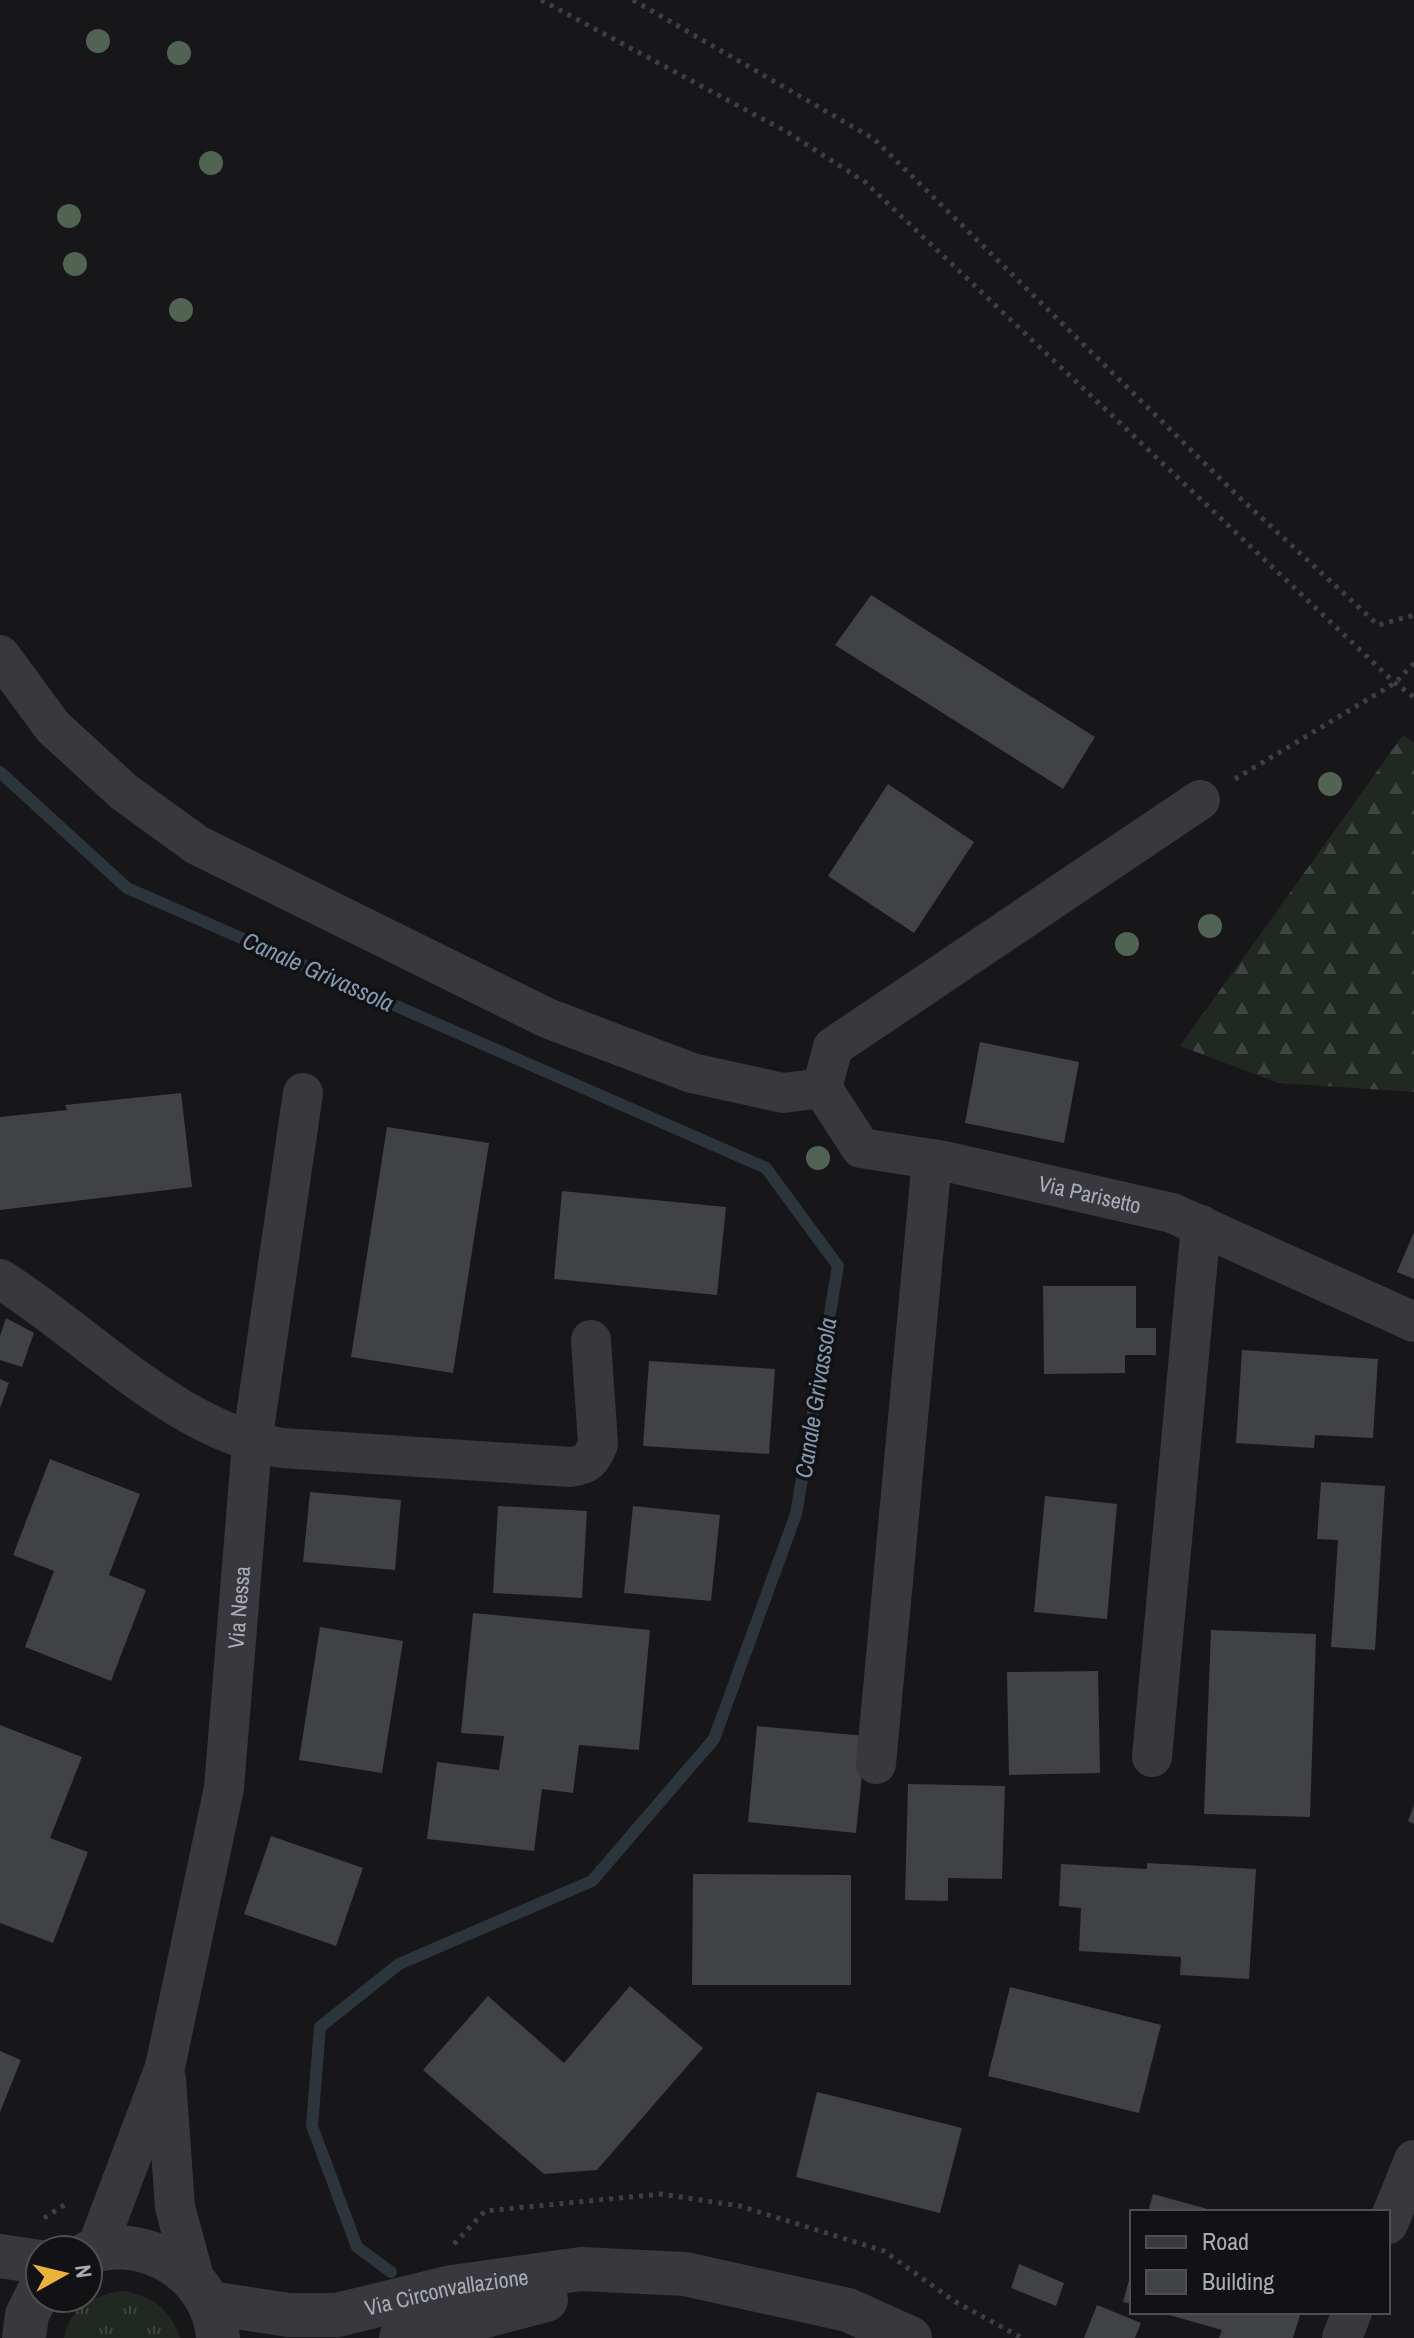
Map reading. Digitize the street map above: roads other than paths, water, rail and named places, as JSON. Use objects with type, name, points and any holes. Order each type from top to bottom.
[{"type":"street","points":[[0,655],[53,727],[124,792],[197,845],[547,1018],[692,1073],[783,1093],[822,1088],[833,1047],[1200,800]]},
{"type":"street","name":"Via Parisetto","points":[[822,1088],[861,1148],[932,1159],[1172,1213],[1414,1322]]},
{"type":"street","name":"Via Nessa","points":[[165,2067],[229,1760],[252,1443],[303,1093]]},
{"type":"street","points":[[876,1764],[932,1159]]},
{"type":"street","points":[[1152,1757],[1201,1225]]},
{"type":"street","points":[[0,1279],[49,1310],[179,1410],[252,1443],[539,1465],[584,1465],[593,1457],[598,1444],[591,1340]]},
{"type":"street","points":[[99,2234],[165,2067]]},
{"type":"street","points":[[165,2067],[175,2207],[208,2307]]},
{"type":"street","points":[[1390,2219],[1414,2160]]},
{"type":"street","points":[[104,2249],[123,2247],[150,2251],[174,2263],[208,2307]]},
{"type":"street","points":[[0,2256],[24,2260]]},
{"type":"street","name":"Via Circonvallazione","points":[[208,2307],[289,2315],[337,2315],[452,2287],[581,2269],[685,2274],[848,2310],[910,2338]]},
{"type":"street","name":"Via Circonvallazione","points":[[401,2338],[584,2291],[685,2274]]},
{"type":"street","points":[[24,2338],[28,2314]]},
{"type":"street","points":[[1342,2338],[1351,2314]]},
{"type":"waterway","name":"Canale Grivassola","points":[[0,772],[127,888],[766,1168],[838,1266],[796,1514],[714,1739],[592,1881],[399,1964],[320,2027],[312,2126],[357,2247],[391,2272]]}]
